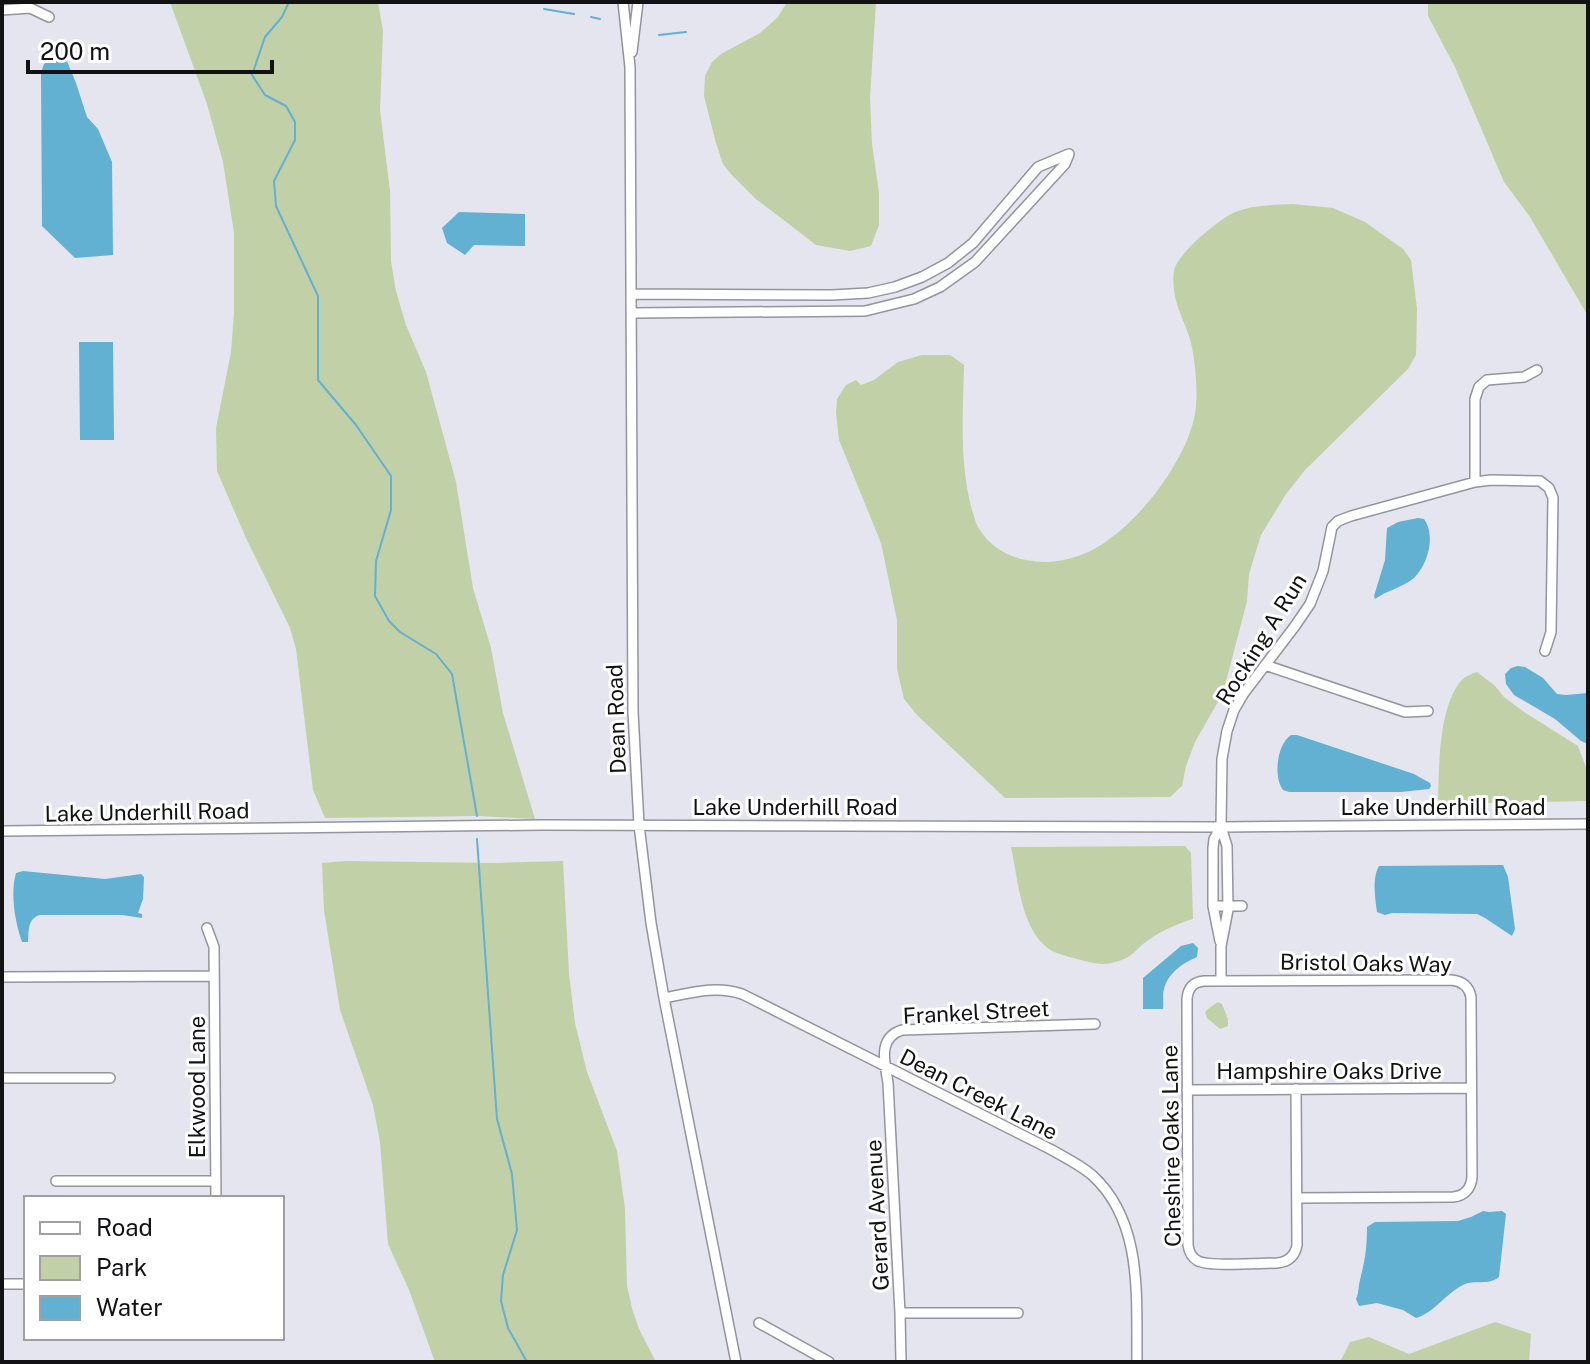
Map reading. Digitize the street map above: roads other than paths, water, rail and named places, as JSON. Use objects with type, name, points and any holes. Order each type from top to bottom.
[{"type":"street","name":"Dean Road","points":[[623,2],[630,67],[633,715],[639,825],[664,998],[736,1362]]},
{"type":"street","name":"Dean Road","points":[[630,67],[638,2]]},
{"type":"street","points":[[2,10],[30,8],[49,17]]},
{"type":"street","points":[[632,294],[832,295],[868,293],[895,287],[948,263],[973,243],[1038,167],[1069,154],[1065,164],[975,262],[940,287],[914,299],[865,311],[632,313]]},
{"type":"street","points":[[1475,482],[1477,391],[1487,380],[1524,377],[1537,370]]},
{"type":"street","name":"Rocking A Run","points":[[1221,980],[1221,946],[1228,906],[1227,846],[1221,827],[1222,759],[1226,735],[1239,702],[1314,596],[1325,564],[1329,535],[1338,521],[1475,482],[1537,480],[1546,484],[1551,492],[1551,634],[1545,651]]},
{"type":"street","points":[[1265,665],[1405,712],[1428,711]]},
{"type":"street","name":"Lake Underhill Road","points":[[2,831],[639,825],[1221,827],[1588,824]]},
{"type":"street","name":"Rocking A Run","points":[[1221,827],[1213,844],[1213,906],[1221,946]]},
{"type":"street","points":[[1213,906],[1242,906]]},
{"type":"street","name":"Elkwood Lane","points":[[207,928],[214,945],[216,1196]]},
{"type":"street","points":[[2,977],[214,976]]},
{"type":"street","name":"Bristol Oaks Way","points":[[1221,980],[1458,981],[1466,986],[1471,997],[1472,1177],[1464,1194],[1453,1197],[1297,1198]]},
{"type":"street","name":"Cheshire Oaks Lane","points":[[1221,980],[1201,981],[1193,985],[1187,997],[1188,1245],[1195,1259],[1206,1263],[1277,1263],[1293,1255],[1297,1248],[1296,1089]]},
{"type":"street","name":"Dean Creek Lane","points":[[664,998],[710,990],[735,992],[1086,1170],[1104,1187],[1122,1217],[1132,1247],[1137,1362]]},
{"type":"street","name":"Frankel Street","points":[[885,1066],[885,1046],[892,1035],[902,1030],[1095,1024]]},
{"type":"street","name":"Gerard Avenue","points":[[885,1066],[901,1362]]},
{"type":"street","points":[[2,1078],[110,1078]]},
{"type":"street","name":"Hampshire Oaks Drive","points":[[1187,1090],[1471,1088]]},
{"type":"street","points":[[56,1181],[216,1181]]},
{"type":"street","points":[[2,1284],[24,1284]]},
{"type":"street","points":[[900,1313],[1018,1313]]},
{"type":"street","points":[[759,1323],[829,1362]]},
{"type":"water","points":[[67,61],[87,117],[98,129],[112,162],[113,255],[75,258],[42,226],[41,75],[45,63]]},
{"type":"water","points":[[459,212],[525,214],[525,246],[474,245],[465,255],[447,243],[442,228]]},
{"type":"water","points":[[79,342],[113,342],[114,440],[80,440]]},
{"type":"water","points":[[1424,519],[1428,526],[1430,541],[1423,565],[1410,581],[1375,599],[1385,560],[1387,528]]},
{"type":"water","points":[[1518,666],[1543,678],[1557,694],[1588,693],[1588,744],[1555,719],[1514,695],[1506,684],[1505,674]]},
{"type":"water","points":[[1291,735],[1414,774],[1431,786],[1429,789],[1401,792],[1283,790],[1278,777],[1278,761],[1282,746]]},
{"type":"water","points":[[1503,865],[1508,877],[1515,929],[1512,936],[1477,914],[1385,915],[1377,912],[1375,882],[1379,866]]},
{"type":"water","points":[[23,871],[105,879],[141,874],[144,877],[143,899],[138,913],[142,914],[142,918],[122,915],[40,915],[31,922],[28,942],[22,942],[15,917],[13,890],[16,873]]},
{"type":"water","points":[[1193,943],[1198,948],[1197,957],[1169,978],[1163,991],[1163,1009],[1143,1009],[1143,978],[1181,946]]},
{"type":"water","points":[[1483,1211],[1502,1211],[1506,1214],[1499,1277],[1463,1285],[1416,1318],[1403,1310],[1377,1303],[1359,1306],[1356,1299],[1367,1227],[1375,1222],[1458,1221]]},
{"type":"waterway","points":[[289,2],[282,17],[265,37],[252,75],[265,95],[286,106],[295,122],[295,140],[274,181],[276,206],[318,296],[318,380],[356,425],[391,476],[391,510],[376,561],[375,596],[389,621],[400,632],[436,654],[452,674],[477,816]]},
{"type":"waterway","points":[[544,9],[574,14]]},
{"type":"waterway","points":[[591,17],[600,19]]},
{"type":"waterway","points":[[659,35],[686,32]]},
{"type":"waterway","points":[[477,839],[497,1119],[512,1174],[517,1230],[503,1275],[501,1301],[508,1328],[527,1362]]}]
